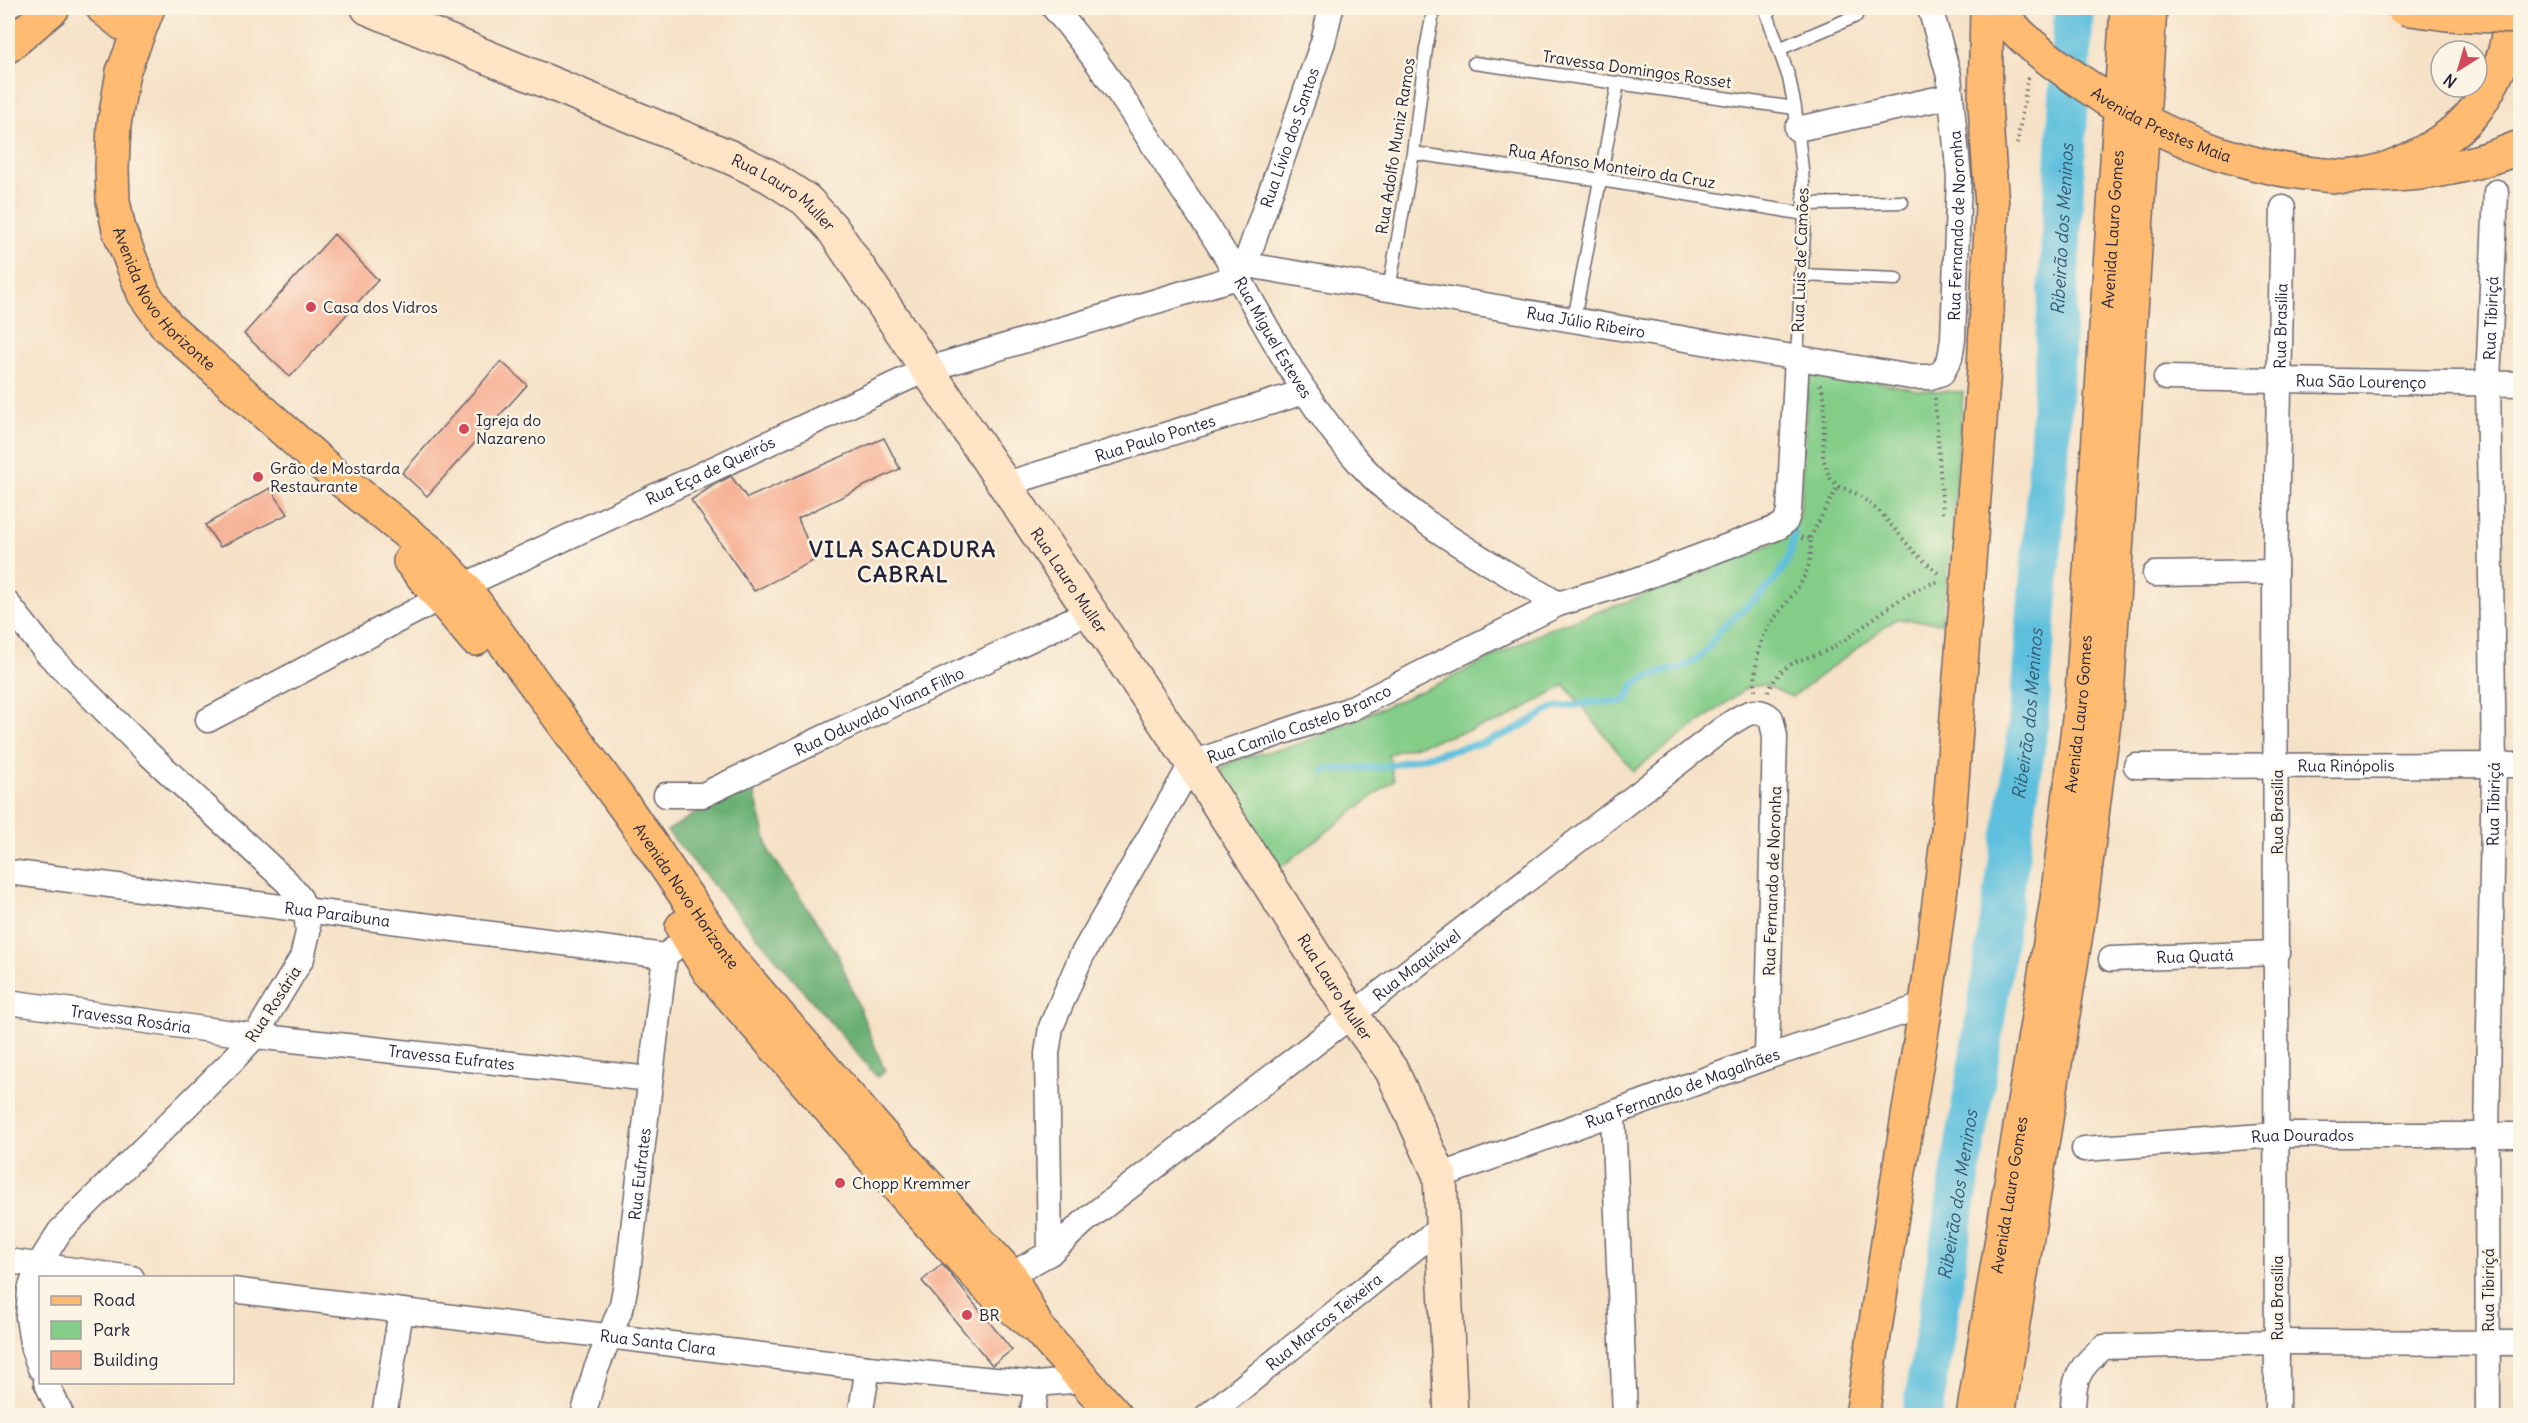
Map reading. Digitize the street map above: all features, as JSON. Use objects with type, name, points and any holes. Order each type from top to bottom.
[{"type":"main road","points":[[8,46],[53,8]]},
{"type":"main road","points":[[1862,1416],[1926,1005],[1948,832],[1984,369],[1992,207],[1985,104],[1987,8]]},
{"type":"main road","name":"Avenida Prestes Maia","points":[[1996,8],[2014,30],[2035,48],[2133,115],[2181,138],[2241,159],[2309,174],[2409,176],[2495,158],[2520,147]]},
{"type":"main road","name":"Avenida Lauro Gomes","points":[[1998,1416],[2055,1071],[2097,789],[2107,697],[2133,115],[2127,8]]},
{"type":"main road","name":"Avenida Lauro Gomes","points":[[1973,1416],[2052,936],[2073,786],[2133,115],[2151,8]]},
{"type":"main road","points":[[2403,8],[2447,14],[2520,17]]},
{"type":"main road","points":[[2356,176],[2396,164],[2433,147],[2456,132],[2472,114],[2498,75],[2508,37],[2508,8]]},
{"type":"main road","name":"Avenida Novo Horizonte","points":[[125,12],[123,72],[114,125],[113,201],[119,230],[144,294],[167,326],[330,471],[452,592],[630,814],[736,967],[886,1140],[1038,1329],[1116,1416]]},
{"type":"main road","points":[[1985,104],[1994,82],[2013,55],[2035,48]]},
{"type":"main road","name":"Avenida Novo Horizonte","points":[[452,592],[462,621],[600,809],[677,946],[716,980],[929,1223],[999,1281]]},
{"type":"street","name":"Rua Lauro Muller","points":[[368,8],[730,157],[769,176],[806,200],[832,228],[925,370],[1006,484],[1192,764],[1353,1016],[1392,1071],[1440,1176],[1451,1416]]},
{"type":"street","name":"Rua Miguel Esteves","points":[[1054,8],[1119,91],[1237,268],[1304,392],[1327,427],[1364,468],[1421,518],[1462,546],[1558,604]]},
{"type":"street","name":"Rua Lívio dos Santos","points":[[1237,268],[1316,62],[1331,8]]},
{"type":"street","name":"Rua Fernando de Noronha","points":[[1930,8],[1946,58],[1959,177],[1953,339],[1950,358],[1937,375]]},
{"type":"street","points":[[1796,118],[1951,96]]},
{"type":"street","name":"Rua Tibiriçá","points":[[2488,1416],[2487,1135],[2494,765],[2488,383],[2496,192]]},
{"type":"street","name":"Rua Brasília","points":[[2277,1416],[2278,953],[2275,572],[2283,208]]},
{"type":"street","name":"Rua Eça de Queirós","points":[[208,720],[452,592],[925,370],[1237,268]]},
{"type":"street","name":"Rua Júlio Ribeiro","points":[[1237,268],[1389,289],[1911,376],[1937,375]]},
{"type":"street","name":"Rua Luís de Camões","points":[[1788,517],[1802,358]]},
{"type":"street","name":"Rua São Lourenço","points":[[2166,378],[2520,384]]},
{"type":"street","name":"Rua Paulo Pontes","points":[[1006,484],[1304,392]]},
{"type":"street","name":"Rua Camilo Castelo Branco","points":[[1050,1253],[1047,1054],[1051,1027],[1081,957],[1192,764],[1348,710],[1558,604],[1637,580],[1767,532],[1783,525],[1788,517]]},
{"type":"street","points":[[2155,574],[2275,572]]},
{"type":"street","points":[[8,604],[24,627],[55,661],[150,755],[286,882],[300,898],[306,911]]},
{"type":"street","name":"Rua Oduvaldo Viana Filho","points":[[666,795],[703,795],[1090,611]]},
{"type":"street","name":"Rua Fernando de Noronha","points":[[1758,712],[1771,718],[1774,724],[1776,762],[1767,1057]]},
{"type":"street","name":"Rua Maquiável","points":[[999,1281],[1050,1253],[1085,1221],[1721,730],[1743,716],[1758,712]]},
{"type":"street","name":"Rua Rinópolis","points":[[2136,766],[2520,765]]},
{"type":"street","name":"Rua Paraibuna","points":[[8,872],[306,911],[677,946]]},
{"type":"street","name":"Rua Rosária","points":[[39,1365],[33,1348],[28,1318],[30,1290],[38,1266],[60,1231],[255,1036],[302,958],[308,932],[306,911]]},
{"type":"street","name":"Rua Eufrates","points":[[583,1416],[585,1400],[608,1335],[622,1305],[628,1272],[650,1079],[677,946]]},
{"type":"street","name":"Rua Quatá","points":[[2111,959],[2278,953]]},
{"type":"street","name":"Travessa Rosária","points":[[8,1002],[255,1036]]},
{"type":"street","name":"Rua Fernando de Magalhães","points":[[1440,1176],[1767,1057],[1926,1005]]},
{"type":"street","name":"Travessa Eufrates","points":[[255,1036],[650,1079]]},
{"type":"street","points":[[1613,1114],[1625,1416]]},
{"type":"street","name":"Rua Dourados","points":[[2084,1149],[2276,1135],[2520,1135]]},
{"type":"street","name":"Rua Marcos Teixeira","points":[[1207,1416],[1441,1227]]},
{"type":"street","points":[[8,1262],[116,1276]]},
{"type":"street","name":"Rua Santa Clara","points":[[234,1290],[868,1368],[1037,1384],[1083,1380]]},
{"type":"street","points":[[384,1416],[401,1311]]},
{"type":"street","points":[[2073,1416],[2073,1387],[2086,1365],[2104,1347],[2278,1342],[2520,1343]]},
{"type":"street","points":[[860,1416],[868,1368]]},
{"type":"street","points":[[46,1384],[62,1416]]},
{"type":"street","points":[[1032,1416],[1037,1384]]},
{"type":"lane","name":"Rua Adolfo Muniz Ramos","points":[[1389,289],[1413,153],[1426,49],[1434,8]]},
{"type":"lane","name":"Rua Luís de Camões","points":[[1765,8],[1779,49],[1796,118],[1804,209],[1800,275],[1802,358]]},
{"type":"lane","points":[[1779,49],[1856,16]]},
{"type":"lane","name":"Travessa Domingos Rosset","points":[[1474,63],[1618,83],[1796,118]]},
{"type":"lane","points":[[1574,320],[1618,83]]},
{"type":"lane","name":"Rua Afonso Monteiro da Cruz","points":[[1413,153],[1804,209],[1902,202]]},
{"type":"lane","points":[[1800,275],[1896,279]]},
{"type":"path","points":[[1802,358],[1825,399],[1824,466],[1830,478],[1838,486],[1870,503],[1914,552],[1945,579]]},
{"type":"path","points":[[1937,375],[1944,521]]},
{"type":"path","points":[[1758,712],[1757,661],[1762,641],[1771,624],[1792,598],[1807,571],[1812,554],[1810,538],[1838,486]]},
{"type":"path","points":[[1803,538],[1810,538]]},
{"type":"path","points":[[1945,568],[1945,579]]},
{"type":"path","points":[[1758,712],[1777,676],[1789,665],[1816,657],[1894,604],[1929,584],[1945,579]]},
{"type":"green space","points":[[1820,371],[1918,390],[1963,392],[1949,564],[1941,623],[1896,619],[1792,697],[1765,685],[1748,687],[1633,771],[1565,685],[1504,720],[1388,754],[1394,780],[1280,868],[1228,792],[1223,782],[1223,767],[1233,761],[1302,743],[1442,682],[1551,628],[1629,601],[1776,542],[1800,517],[1808,379]]},
{"type":"green space","points":[[751,780],[769,851],[837,953],[885,1071],[877,1077],[667,831]]},
{"type":"building","name":"Casa dos Vidros","points":[[334,234],[378,280],[290,377],[244,334]]},
{"type":"building","name":"Igreja do Nazareno","points":[[501,361],[527,385],[427,496],[402,473]]},
{"type":"building","points":[[884,438],[900,469],[798,518],[815,560],[754,591],[691,500],[731,476],[747,498]]},
{"type":"building","points":[[270,488],[288,514],[220,547],[205,525]]},
{"type":"building","name":"BR","points":[[942,1264],[1012,1350],[992,1365],[922,1281]]},
{"type":"waterway","name":"Ribeirão dos Meninos","points":[[1922,1416],[1989,995],[2028,728],[2049,453],[2074,8]]},
{"type":"waterway","points":[[1324,770],[1384,767],[1486,742],[1515,730],[1553,708],[1597,702],[1624,702],[1636,683],[1650,676],[1689,664],[1701,656],[1721,629],[1773,582],[1790,555],[1793,523]]},
{"type":"place","name":"Casa dos Vidros","points":[[311,307]]},
{"type":"place","name":"Igreja do Nazareno","points":[[464,429]]},
{"type":"place","name":"Grão de Mostarda Restaurante","points":[[258,477]]},
{"type":"place","name":"Chopp Kremmer","points":[[840,1183]]},
{"type":"place","name":"BR","points":[[967,1315]]},
{"type":"district","name":"VILA SACADURA CABRAL","points":[[903,562]]}]
